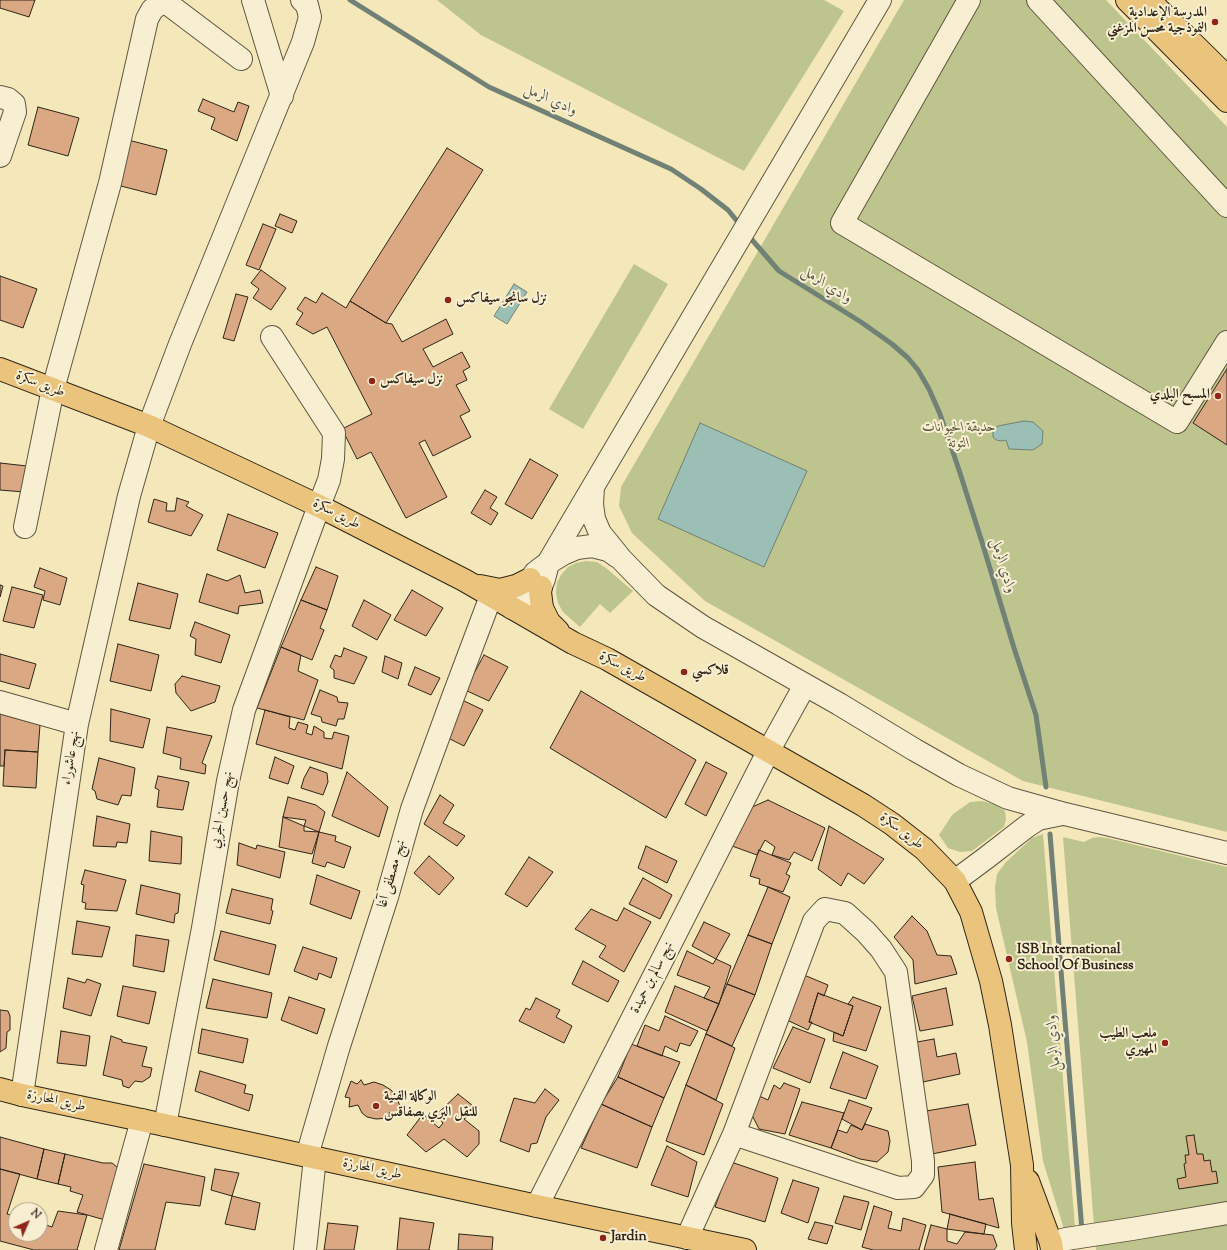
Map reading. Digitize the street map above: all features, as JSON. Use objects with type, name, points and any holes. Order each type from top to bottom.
[{"type":"main road","points":[[1127,0],[1227,101]]},
{"type":"main road","points":[[1149,0],[1227,77]]},
{"type":"main road","name":"طريق سكرة","points":[[0,369],[149,426],[320,506],[464,580],[573,643],[607,659],[769,750],[863,805],[892,824],[924,849],[955,881],[971,912],[991,981],[1000,1025],[1022,1165]]},
{"type":"main road","points":[[464,580],[484,588],[500,590],[536,583],[540,592],[542,608],[549,622],[573,643]]},
{"type":"main road","name":"طريق المحارزة","points":[[0,1089],[22,1095],[745,1250]]},
{"type":"main road","points":[[1022,1165],[1056,1244]]},
{"type":"main road","points":[[1022,1165],[1023,1223],[1026,1250]]},
{"type":"street","points":[[253,0],[282,96]]},
{"type":"street","name":"نهج عاشوراء","points":[[22,1095],[77,724],[129,496],[149,426],[212,263],[303,42],[310,17],[307,5],[302,0]]},
{"type":"street","points":[[548,562],[880,0]]},
{"type":"street","points":[[969,0],[842,222],[1177,422],[1227,342]]},
{"type":"street","points":[[1038,0],[1227,206]]},
{"type":"street","points":[[25,527],[53,389],[110,183],[147,19],[152,10],[160,3],[168,4],[241,59]]},
{"type":"street","points":[[0,97],[8,99],[14,104],[15,112],[0,156]]},
{"type":"street","name":"نهج حسين الجربي","points":[[165,1125],[228,781],[244,710],[320,506],[329,480],[334,459],[334,433],[272,337]]},
{"type":"street","points":[[592,487],[594,519],[600,533],[621,559],[656,595],[703,628],[953,771],[1008,798],[1065,814],[1227,853]]},
{"type":"street","points":[[520,613],[536,583],[536,573],[548,562],[577,548],[592,546],[608,550],[621,559]]},
{"type":"street","name":"نهج مصطفى آغا","points":[[305,1250],[311,1157],[339,1046],[387,897],[412,809],[452,697],[491,596]]},
{"type":"street","name":"نهج سالم بن حميدة","points":[[537,1206],[769,750],[805,685]]},
{"type":"street","points":[[0,702],[77,724]]},
{"type":"street","points":[[1008,798],[1017,814],[1018,821],[1015,835]]},
{"type":"street","points":[[955,881],[1038,819],[1065,814]]},
{"type":"street","points":[[687,1238],[734,1134],[814,921],[825,909],[845,913],[866,932],[881,949],[896,972],[923,1161],[923,1175],[914,1187],[898,1188],[734,1134]]},
{"type":"street","points":[[106,1250],[142,1120]]},
{"type":"street","points":[[1056,1244],[1227,1213]]},
{"type":"green space","points":[[437,0],[824,0],[844,11],[744,171],[481,35]]},
{"type":"green space","name":"حديقة الحيوانات التوتة","points":[[904,0],[1106,0],[1227,127],[1227,832],[1023,781],[705,601],[632,533],[619,506],[621,487]]},
{"type":"green space","points":[[634,264],[668,284],[583,429],[549,409]]},
{"type":"green space","points":[[586,561],[597,562],[633,591],[610,613],[600,604],[580,627],[563,612],[558,603],[556,593],[557,583],[561,575],[568,567],[576,563]]},
{"type":"green space","points":[[982,801],[997,805],[1005,811],[1006,819],[1004,827],[972,851],[960,852],[948,848],[939,835],[952,815],[970,802]]},
{"type":"green space","points":[[1043,834],[1075,1227],[1064,1229],[1043,1161],[1027,1042],[996,908],[995,887],[997,874],[1006,862],[1032,838]]},
{"type":"green space","name":"ملعب الطيب المهيري","points":[[1063,837],[1084,842],[1092,838],[1107,838],[1227,867],[1227,1250],[1096,1250]]},
{"type":"water","points":[[514,284],[527,292],[507,324],[494,316]]},
{"type":"water","points":[[1024,421],[1033,422],[1043,431],[1042,444],[1033,450],[1009,449],[1006,440],[996,440],[993,437],[993,430],[998,426]]},
{"type":"water","points":[[700,423],[807,471],[764,567],[658,519]]},
{"type":"building","points":[[0,0],[35,0],[29,17],[0,8]]},
{"type":"building","points":[[203,99],[234,112],[238,102],[249,106],[237,141],[211,129],[215,118],[198,111]]},
{"type":"building","points":[[38,107],[79,118],[68,156],[28,145]]},
{"type":"building","points":[[128,140],[167,150],[156,195],[117,185]]},
{"type":"building","points":[[447,148],[483,170],[386,323],[350,301]]},
{"type":"building","points":[[280,214],[297,221],[292,233],[275,226]]},
{"type":"building","points":[[263,224],[276,229],[259,270],[246,265]]},
{"type":"building","points":[[261,270],[286,288],[271,310],[253,298],[259,289],[251,283]]},
{"type":"building","points":[[0,276],[37,289],[23,328],[0,320]]},
{"type":"building","points":[[322,293],[346,308],[350,301],[386,323],[392,324],[402,342],[446,319],[453,334],[423,349],[433,367],[462,352],[470,367],[463,371],[467,380],[456,385],[470,411],[460,416],[471,437],[433,456],[425,440],[419,443],[447,497],[406,518],[371,452],[357,459],[342,429],[372,414],[327,327],[313,334],[296,324],[303,313],[297,309],[305,297],[316,303]]},
{"type":"building","points":[[236,294],[248,297],[234,341],[223,338]]},
{"type":"building","name":"المسبح البلدي","points":[[1227,369],[1227,445],[1193,423]]},
{"type":"building","points":[[530,459],[558,475],[532,519],[505,504]]},
{"type":"building","points":[[0,463],[27,466],[24,492],[0,490]]},
{"type":"building","points":[[485,490],[497,497],[490,508],[498,513],[491,525],[471,513]]},
{"type":"building","points":[[177,498],[189,502],[186,506],[203,515],[191,536],[148,522],[154,499],[167,503],[166,511],[175,511]]},
{"type":"building","points":[[228,514],[278,533],[265,568],[217,550]]},
{"type":"building","points":[[316,567],[338,576],[327,610],[301,600]]},
{"type":"building","points":[[40,568],[67,578],[60,605],[43,600],[45,591],[34,587]]},
{"type":"building","points":[[207,574],[227,581],[240,575],[245,593],[260,590],[263,603],[239,606],[238,614],[199,602]]},
{"type":"building","points":[[138,583],[178,594],[170,629],[129,620]]},
{"type":"building","points":[[0,585],[3,586],[0,597]]},
{"type":"building","points":[[12,587],[43,595],[34,628],[3,621]]},
{"type":"building","points":[[412,590],[443,608],[426,636],[394,620]]},
{"type":"building","points":[[301,600],[327,610],[320,628],[324,630],[312,660],[281,647]]},
{"type":"building","points":[[364,600],[391,615],[377,640],[352,626]]},
{"type":"building","points":[[195,622],[230,635],[221,663],[195,655],[196,639],[190,636]]},
{"type":"building","points":[[118,644],[159,655],[151,691],[110,681]]},
{"type":"building","points":[[281,647],[301,655],[298,671],[318,680],[304,720],[257,708]]},
{"type":"building","points":[[344,648],[367,657],[354,684],[334,678],[334,670],[330,667],[335,655],[341,657]]},
{"type":"building","points":[[0,654],[36,664],[29,689],[0,681]]},
{"type":"building","points":[[484,655],[508,667],[489,701],[465,690]]},
{"type":"building","points":[[385,656],[402,663],[398,679],[382,672]]},
{"type":"building","points":[[415,667],[440,678],[431,695],[408,685]]},
{"type":"building","points":[[182,676],[220,686],[215,702],[191,711],[176,693],[175,684]]},
{"type":"building","points":[[320,690],[337,697],[338,702],[348,703],[344,719],[338,719],[336,726],[322,722],[321,717],[311,714]]},
{"type":"building","points":[[581,691],[696,760],[666,818],[550,748]]},
{"type":"building","points":[[460,699],[483,710],[464,746],[446,737]]},
{"type":"building","points":[[111,709],[150,719],[143,748],[110,741]]},
{"type":"building","points":[[265,710],[290,717],[289,728],[295,730],[298,722],[308,725],[306,733],[312,735],[314,726],[324,732],[324,738],[332,739],[334,732],[349,736],[342,769],[256,744]]},
{"type":"building","points":[[0,714],[40,725],[38,752],[5,750],[4,766],[0,766]]},
{"type":"building","points":[[167,727],[212,736],[202,763],[206,765],[205,774],[180,769],[181,758],[163,753]]},
{"type":"building","points":[[5,750],[38,752],[36,788],[3,786]]},
{"type":"building","points":[[275,757],[294,766],[288,784],[269,778]]},
{"type":"building","points":[[99,758],[135,768],[131,796],[122,795],[118,805],[97,799],[95,791],[92,789]]},
{"type":"building","points":[[706,762],[727,773],[706,816],[685,804]]},
{"type":"building","points":[[310,767],[327,773],[328,782],[323,795],[301,788]]},
{"type":"building","points":[[347,772],[388,807],[379,837],[332,816]]},
{"type":"building","points":[[158,776],[189,782],[183,810],[157,807],[159,790],[155,788]]},
{"type":"building","points":[[440,795],[454,805],[443,823],[465,836],[457,846],[424,824]]},
{"type":"building","points":[[288,797],[316,805],[325,812],[319,832],[304,826],[306,820],[283,817]]},
{"type":"building","points":[[768,800],[825,828],[812,861],[794,852],[789,860],[772,855],[775,847],[765,840],[757,855],[732,846],[750,808]]},
{"type":"building","points":[[97,816],[130,824],[127,843],[117,842],[116,847],[93,846]]},
{"type":"building","points":[[283,817],[304,826],[304,831],[319,832],[312,854],[279,847]]},
{"type":"building","points":[[829,826],[884,859],[864,884],[848,873],[841,886],[818,869]]},
{"type":"building","points":[[151,831],[182,837],[181,864],[149,861]]},
{"type":"building","points":[[319,832],[336,836],[335,841],[351,847],[344,868],[327,862],[325,867],[312,863]]},
{"type":"building","points":[[239,843],[256,849],[257,845],[285,852],[280,878],[237,865]]},
{"type":"building","points":[[646,846],[677,861],[667,883],[638,868]]},
{"type":"building","points":[[759,850],[791,863],[786,874],[790,876],[783,892],[759,884],[760,879],[750,876]]},
{"type":"building","points":[[429,856],[454,878],[439,895],[414,873]]},
{"type":"building","points":[[529,857],[553,872],[527,907],[505,894]]},
{"type":"building","points":[[85,870],[126,880],[117,911],[85,909],[86,903],[82,902],[84,885],[81,884]]},
{"type":"building","points":[[317,875],[360,891],[351,919],[310,904]]},
{"type":"building","points":[[643,878],[672,895],[660,919],[629,904]]},
{"type":"building","points":[[141,885],[180,894],[178,913],[175,914],[174,923],[136,914]]},
{"type":"building","points":[[768,887],[790,897],[772,944],[748,935]]},
{"type":"building","points":[[232,889],[273,899],[271,910],[273,911],[270,924],[226,913]]},
{"type":"building","points":[[624,908],[651,922],[624,972],[599,957],[606,946],[575,929],[591,909],[617,921]]},
{"type":"building","points":[[912,916],[927,931],[937,955],[951,956],[957,974],[915,984],[913,960],[894,937]]},
{"type":"building","points":[[77,921],[110,927],[102,957],[72,954]]},
{"type":"building","points":[[704,922],[730,934],[716,959],[692,946]]},
{"type":"building","points":[[221,931],[276,945],[269,975],[214,960]]},
{"type":"building","points":[[136,935],[169,940],[164,972],[133,966]]},
{"type":"building","points":[[748,935],[772,944],[755,995],[727,984]]},
{"type":"building","points":[[303,947],[337,958],[331,978],[319,973],[317,980],[294,971]]},
{"type":"building","points":[[687,951],[713,964],[716,959],[731,966],[719,1004],[704,998],[710,987],[677,975]]},
{"type":"building","points":[[583,961],[619,981],[608,1002],[572,984]]},
{"type":"building","points":[[804,975],[828,985],[824,996],[818,993],[809,1022],[812,1022],[808,1030],[787,1020]]},
{"type":"building","points":[[68,978],[85,983],[87,979],[101,984],[91,1016],[63,1008]]},
{"type":"building","points":[[213,979],[272,993],[267,1018],[206,1008]]},
{"type":"building","points":[[727,984],[755,995],[732,1046],[706,1034]]},
{"type":"building","points":[[123,986],[156,992],[149,1024],[117,1016]]},
{"type":"building","points":[[675,986],[719,1004],[707,1031],[665,1012]]},
{"type":"building","points":[[946,988],[953,1025],[920,1031],[912,996]]},
{"type":"building","points":[[818,993],[853,1006],[843,1036],[809,1022]]},
{"type":"building","points":[[289,997],[325,1009],[317,1034],[281,1020]]},
{"type":"building","points":[[853,997],[881,1007],[866,1051],[833,1041],[834,1032],[843,1036],[853,1006],[848,1004]]},
{"type":"building","points":[[536,998],[560,1010],[556,1017],[572,1026],[564,1043],[519,1021],[526,1008],[530,1010]]},
{"type":"building","points":[[0,1010],[8,1011],[10,1016],[10,1030],[7,1032],[6,1048],[0,1052]]},
{"type":"building","points":[[665,1016],[698,1031],[690,1046],[680,1043],[677,1052],[665,1046],[662,1056],[637,1046],[645,1025],[659,1031]]},
{"type":"building","points":[[793,1027],[825,1039],[810,1083],[773,1068]]},
{"type":"building","points":[[202,1029],[248,1039],[243,1063],[198,1053]]},
{"type":"building","points":[[61,1031],[90,1036],[86,1066],[57,1063]]},
{"type":"building","points":[[706,1034],[735,1048],[716,1100],[686,1085]]},
{"type":"building","points":[[111,1036],[122,1040],[122,1042],[147,1047],[142,1066],[152,1068],[150,1077],[142,1082],[135,1081],[129,1088],[123,1086],[122,1080],[103,1075]]},
{"type":"building","points":[[934,1039],[937,1057],[956,1053],[960,1074],[923,1082],[917,1042]]},
{"type":"building","points":[[631,1044],[680,1062],[664,1098],[618,1077]]},
{"type":"building","points":[[843,1052],[878,1066],[866,1099],[830,1088]]},
{"type":"building","points":[[200,1071],[246,1085],[244,1093],[253,1095],[249,1111],[195,1091]]},
{"type":"building","points":[[618,1077],[664,1098],[652,1127],[601,1104]]},
{"type":"building","points":[[361,1080],[364,1085],[374,1082],[383,1085],[391,1090],[396,1096],[401,1093],[402,1099],[398,1101],[400,1106],[397,1117],[390,1112],[389,1118],[376,1119],[367,1117],[362,1113],[358,1105],[349,1107],[350,1098],[345,1097],[351,1081],[357,1084]]},
{"type":"building","points":[[784,1083],[800,1089],[785,1134],[759,1129],[750,1111],[757,1095],[768,1100],[774,1085],[780,1089]]},
{"type":"building","points":[[686,1085],[723,1104],[704,1155],[666,1141]]},
{"type":"building","points":[[545,1089],[559,1100],[546,1117],[537,1143],[531,1144],[529,1152],[500,1141],[514,1098],[535,1103]]},
{"type":"building","points":[[458,1094],[477,1109],[464,1119],[479,1131],[479,1144],[467,1157],[444,1139],[426,1152],[407,1135],[423,1114],[439,1128],[443,1123],[436,1115]]},
{"type":"building","points":[[849,1100],[872,1108],[862,1130],[842,1119]]},
{"type":"building","points":[[802,1102],[844,1113],[831,1148],[789,1135]]},
{"type":"building","points":[[601,1104],[652,1127],[637,1168],[581,1148]]},
{"type":"building","points":[[968,1104],[976,1145],[932,1154],[926,1111]]},
{"type":"building","points":[[865,1124],[888,1131],[890,1141],[888,1152],[877,1162],[860,1159],[831,1148],[838,1130],[847,1133],[851,1125],[862,1130]]},
{"type":"building","points":[[1194,1135],[1197,1154],[1203,1154],[1204,1161],[1210,1160],[1212,1172],[1216,1171],[1218,1183],[1179,1189],[1177,1179],[1186,1177],[1184,1164],[1186,1163],[1185,1155],[1189,1155],[1186,1136]]},
{"type":"building","points":[[0,1137],[44,1149],[37,1179],[0,1169]]},
{"type":"building","points":[[667,1146],[697,1162],[688,1197],[651,1185]]},
{"type":"building","points":[[44,1149],[65,1154],[58,1184],[37,1179]]},
{"type":"building","points":[[65,1154],[103,1163],[112,1163],[120,1171],[105,1220],[77,1212],[83,1195],[70,1191],[71,1187],[58,1184]]},
{"type":"building","points":[[731,1162],[778,1178],[765,1222],[715,1207]]},
{"type":"building","points":[[975,1162],[979,1200],[993,1198],[999,1228],[942,1212],[938,1167]]},
{"type":"building","points":[[144,1164],[205,1177],[200,1206],[166,1202],[155,1250],[119,1250]]},
{"type":"building","points":[[0,1169],[20,1174],[11,1202],[8,1202],[8,1242],[48,1242],[48,1226],[52,1227],[58,1211],[87,1215],[77,1250],[34,1250],[0,1241]]},
{"type":"building","points":[[215,1169],[239,1173],[232,1196],[211,1190]]},
{"type":"building","points":[[793,1180],[819,1188],[808,1223],[781,1213]]},
{"type":"building","points":[[232,1196],[260,1203],[255,1230],[225,1224]]},
{"type":"building","points":[[844,1196],[869,1202],[861,1230],[835,1223]]},
{"type":"building","points":[[874,1206],[892,1212],[888,1228],[901,1231],[903,1218],[926,1225],[919,1250],[873,1250],[862,1247]]},
{"type":"building","points":[[950,1214],[986,1224],[984,1234],[947,1229]]},
{"type":"building","points":[[400,1218],[434,1223],[429,1250],[397,1250]]},
{"type":"building","points":[[815,1222],[833,1226],[827,1244],[808,1239]]},
{"type":"building","points":[[328,1223],[358,1226],[354,1250],[324,1250]]},
{"type":"building","points":[[931,1225],[947,1229],[947,1241],[957,1244],[965,1232],[993,1235],[997,1246],[994,1250],[924,1250]]},
{"type":"building","points":[[459,1234],[493,1237],[492,1250],[458,1250]]},
{"type":"waterway","name":"وادي الرمل","points":[[350,0],[489,87],[671,169],[701,189],[728,210],[741,226]]},
{"type":"waterway","name":"وادي الرمل","points":[[747,234],[779,271],[861,322],[892,344],[908,358],[918,370],[929,389],[940,414],[960,473],[1036,715],[1046,787]]},
{"type":"waterway","name":"وادي الرمل","points":[[1050,834],[1082,1231]]},
{"type":"place","name":"المدرسة الإعدادية النموذجية محسن المزغني","points":[[1215,22]]},
{"type":"place","name":"نزل سانجو سيفاكس","points":[[448,300]]},
{"type":"place","name":"نزل سيفاكس","points":[[372,381]]},
{"type":"place","name":"المسبح البلدي","points":[[1218,396]]},
{"type":"place","name":"قلاكسي","points":[[684,672]]},
{"type":"place","name":"ISB International School Of Business","points":[[1009,959]]},
{"type":"place","name":"ملعب الطيب المهيري","points":[[1165,1043]]},
{"type":"place","name":"الوكالة الفنية للنقل البري بصفاقس","points":[[376,1106]]},
{"type":"place","name":"Jardin","points":[[603,1238]]}]
